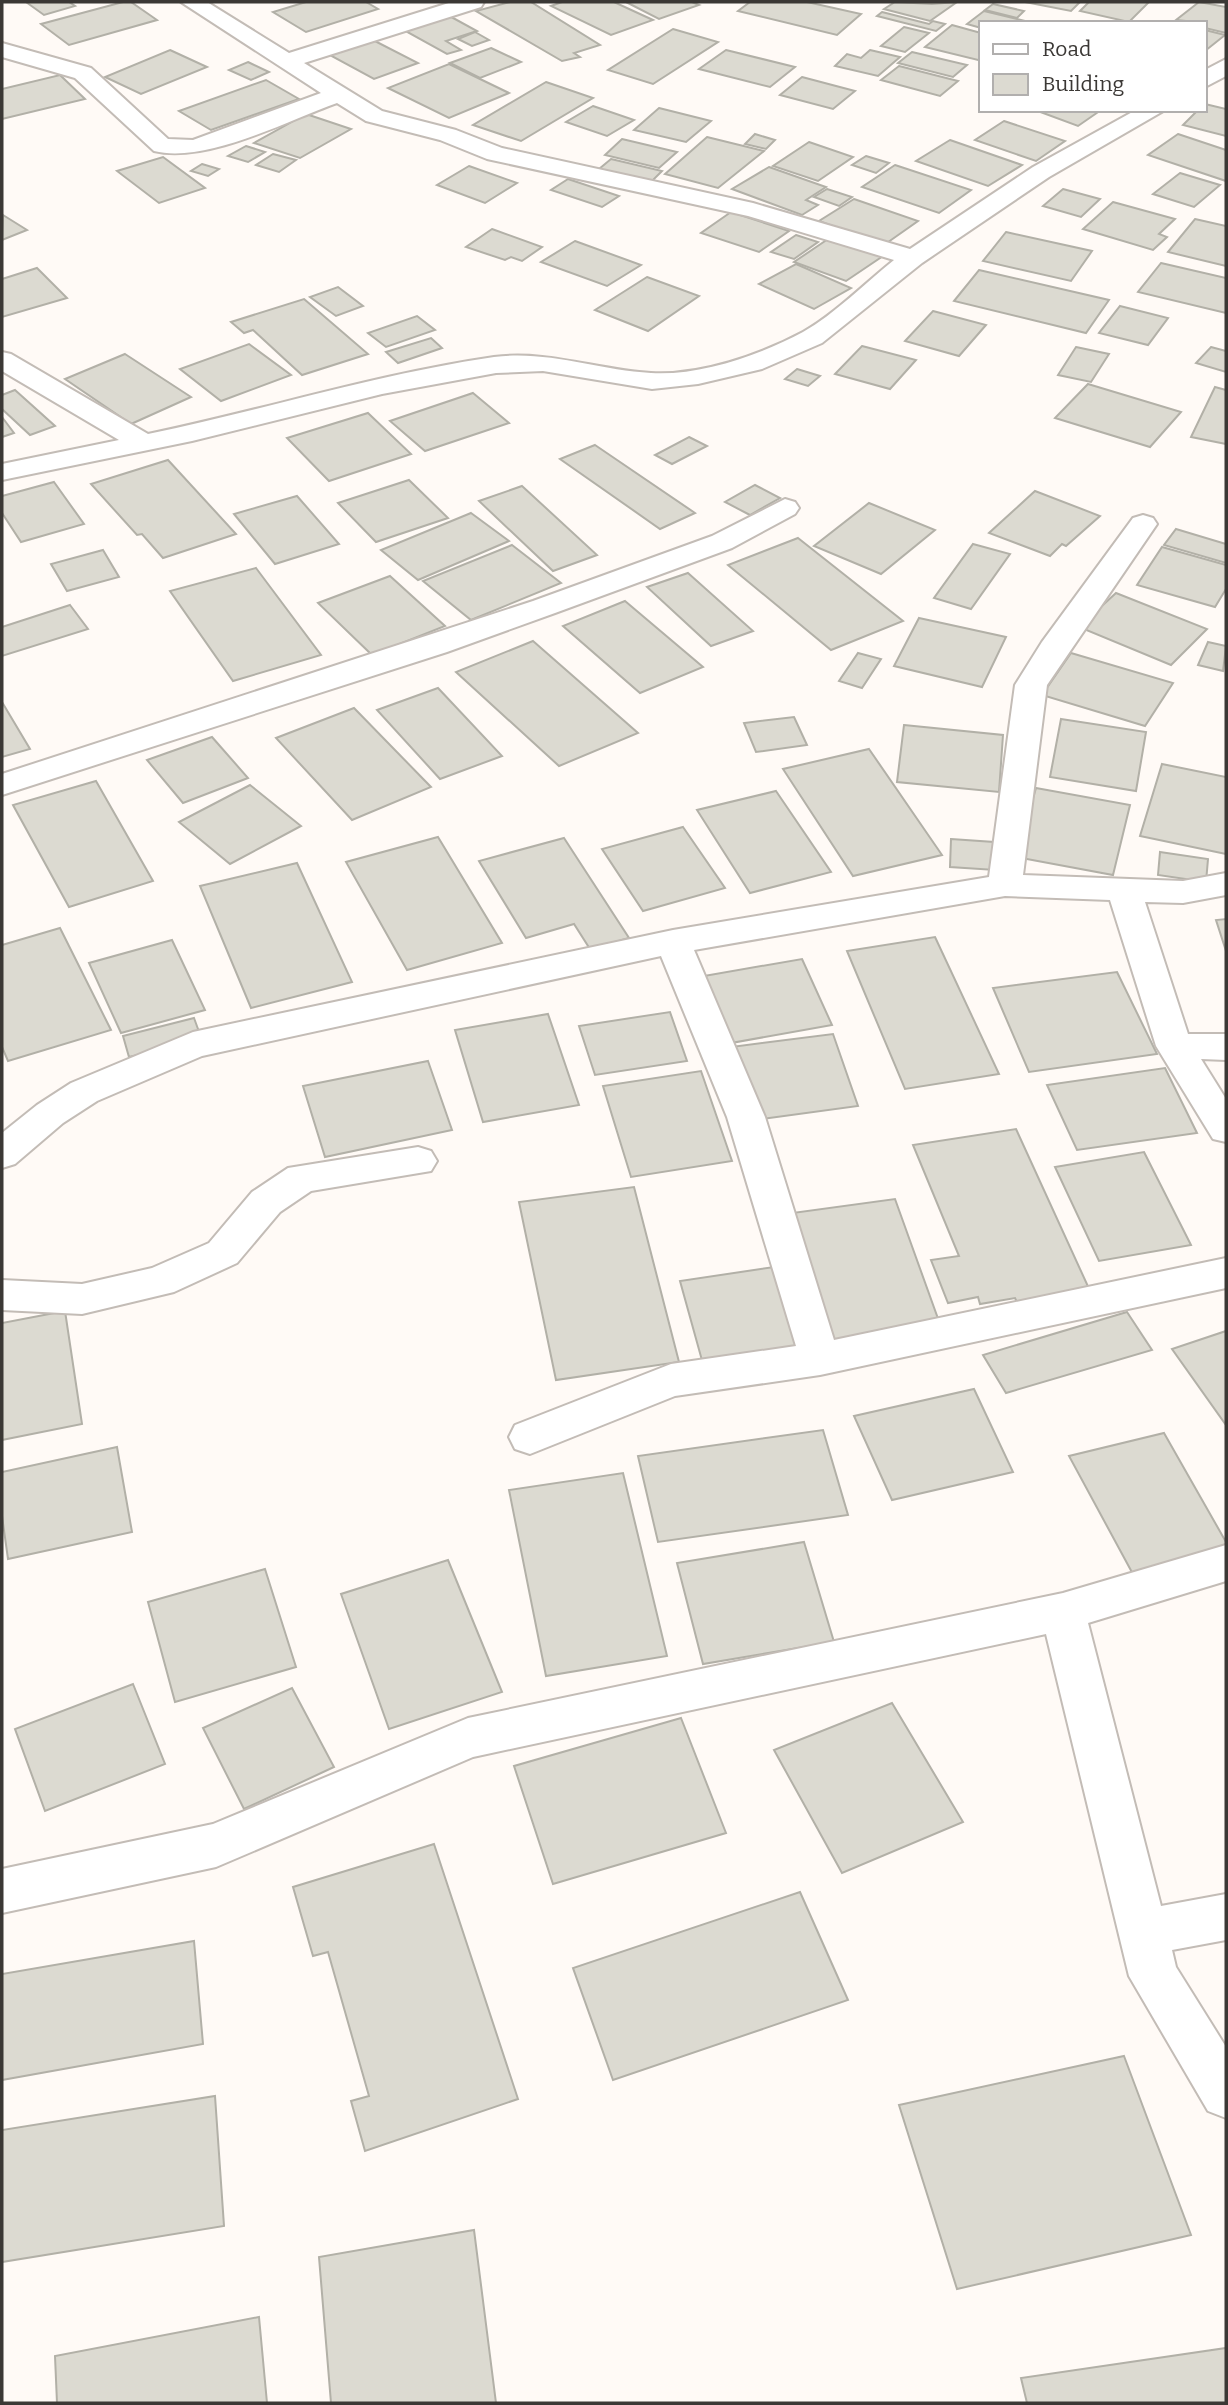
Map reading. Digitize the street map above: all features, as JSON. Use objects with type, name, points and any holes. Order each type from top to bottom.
[{"type":"street","points":[[192,2],[374,116],[448,135],[495,154],[753,210],[913,258]]},
{"type":"street","points":[[288,61],[473,2]]},
{"type":"street","points":[[2,50],[83,73],[162,146],[195,147],[340,94]]},
{"type":"street","points":[[1207,79],[1226,66]]},
{"type":"street","points":[[2,472],[144,443],[382,386],[496,365],[543,363],[652,381],[698,376],[754,363],[813,337],[913,258],[1041,172],[1150,112]]},
{"type":"street","points":[[2,360],[144,443]]},
{"type":"street","points":[[2,785],[508,620],[722,542],[785,508]]},
{"type":"street","points":[[1005,885],[1031,685],[1053,649],[1143,524]]},
{"type":"street","points":[[2,1154],[50,1114],[84,1092],[193,1045],[673,942],[1005,885],[1183,892],[1226,884]]},
{"type":"street","points":[[1124,889],[1174,1046],[1226,1129]]},
{"type":"street","points":[[673,942],[746,1117],[820,1359]]},
{"type":"street","points":[[1174,1046],[1226,1047]]},
{"type":"street","points":[[2,1295],[82,1299],[160,1281],[223,1253],[266,1202],[301,1178],[418,1161]]},
{"type":"street","points":[[530,1437],[671,1380],[820,1359],[1226,1273]]},
{"type":"street","points":[[2,1891],[216,1845],[468,1738],[1063,1612],[1226,1563]]},
{"type":"street","points":[[1063,1612],[1154,1976],[1226,2093]]},
{"type":"street","points":[[1145,1932],[1226,1917]]},
{"type":"building","points":[[26,2],[69,2],[75,6],[44,15]]},
{"type":"building","points":[[131,2],[157,20],[69,45],[41,24]]},
{"type":"building","points":[[306,2],[366,2],[378,9],[306,32],[273,12]]},
{"type":"building","points":[[510,2],[531,2],[600,45],[574,53],[580,57],[562,61],[476,11]]},
{"type":"building","points":[[562,2],[614,2],[653,20],[611,35],[551,6]]},
{"type":"building","points":[[626,2],[692,2],[699,5],[659,19]]},
{"type":"building","points":[[750,2],[807,2],[861,14],[837,35],[738,11]]},
{"type":"building","points":[[895,2],[957,2],[930,21],[884,9]]},
{"type":"building","points":[[1025,2],[1080,2],[1071,11]]},
{"type":"building","points":[[1089,2],[1149,2],[1130,21],[1080,11]]},
{"type":"building","points":[[1199,2],[1226,7],[1226,33],[1207,28],[1207,21],[1176,20]]},
{"type":"building","points":[[993,4],[1024,11],[1017,18],[985,10]]},
{"type":"building","points":[[984,11],[1025,21],[979,21],[979,27],[967,24]]},
{"type":"building","points":[[882,12],[929,24],[933,21],[945,24],[936,31],[877,16]]},
{"type":"building","points":[[444,13],[477,31],[446,41],[461,50],[447,54],[400,28]]},
{"type":"building","points":[[952,25],[979,32],[978,60],[925,47]]},
{"type":"building","points":[[904,27],[929,33],[905,52],[881,46]]},
{"type":"building","points":[[673,29],[718,42],[653,84],[608,70]]},
{"type":"building","points":[[1207,30],[1225,35],[1207,49]]},
{"type":"building","points":[[475,32],[489,40],[472,46],[458,39]]},
{"type":"building","points":[[369,38],[418,63],[374,79],[326,53]]},
{"type":"building","points":[[491,48],[521,62],[480,78],[450,63]]},
{"type":"building","points":[[170,50],[207,67],[141,94],[105,77]]},
{"type":"building","points":[[726,50],[795,67],[770,87],[699,69]]},
{"type":"building","points":[[870,50],[900,57],[878,76],[835,66],[847,54],[861,58]]},
{"type":"building","points":[[912,52],[967,65],[953,77],[898,63]]},
{"type":"building","points":[[248,62],[269,72],[251,80],[229,70]]},
{"type":"building","points":[[449,64],[509,93],[449,118],[388,88]]},
{"type":"building","points":[[899,66],[958,81],[940,96],[881,80]]},
{"type":"building","points":[[60,75],[85,99],[2,119],[2,89]]},
{"type":"building","points":[[802,77],[855,91],[833,109],[780,95]]},
{"type":"building","points":[[266,80],[299,99],[211,130],[179,111]]},
{"type":"building","points":[[546,82],[593,98],[521,141],[473,125]]},
{"type":"building","points":[[1207,104],[1226,109],[1226,136],[1183,125],[1196,112],[1207,112]]},
{"type":"building","points":[[593,106],[634,120],[607,136],[566,122]]},
{"type":"building","points":[[659,108],[711,121],[686,142],[634,130]]},
{"type":"building","points":[[1040,112],[1098,112],[1078,126]]},
{"type":"building","points":[[306,114],[351,129],[300,158],[254,143]]},
{"type":"building","points":[[1004,121],[1065,141],[1036,161],[975,140]]},
{"type":"building","points":[[755,134],[775,140],[766,149],[745,144]]},
{"type":"building","points":[[1178,134],[1226,150],[1226,181],[1148,155]]},
{"type":"building","points":[[707,137],[764,151],[718,188],[665,174]]},
{"type":"building","points":[[622,139],[677,152],[659,168],[605,155]]},
{"type":"building","points":[[950,140],[1022,165],[988,186],[916,161]]},
{"type":"building","points":[[809,142],[853,157],[818,181],[773,166]]},
{"type":"building","points":[[246,146],[265,152],[248,162],[228,156]]},
{"type":"building","points":[[273,154],[296,160],[279,172],[256,165]]},
{"type":"building","points":[[866,156],[889,163],[876,173],[852,165]]},
{"type":"building","points":[[163,157],[205,188],[159,203],[117,171]]},
{"type":"building","points":[[611,159],[662,171],[651,182],[599,169]]},
{"type":"building","points":[[202,164],[219,169],[208,176],[191,171]]},
{"type":"building","points":[[895,165],[971,190],[939,213],[862,187]]},
{"type":"building","points":[[469,166],[517,183],[485,203],[437,185]]},
{"type":"building","points":[[769,167],[826,187],[806,200],[818,205],[802,215],[732,189]]},
{"type":"building","points":[[1180,173],[1220,185],[1194,207],[1153,194]]},
{"type":"building","points":[[568,179],[619,196],[602,207],[551,190]]},
{"type":"building","points":[[827,189],[852,197],[839,206],[814,197]]},
{"type":"building","points":[[1063,189],[1100,199],[1081,217],[1043,206]]},
{"type":"building","points":[[854,199],[918,221],[884,245],[819,221]]},
{"type":"building","points":[[1113,202],[1175,219],[1159,234],[1167,237],[1153,250],[1083,229]]},
{"type":"building","points":[[731,212],[789,231],[759,252],[701,233]]},
{"type":"building","points":[[3,215],[27,230],[2,240]]},
{"type":"building","points":[[1195,219],[1226,226],[1226,266],[1168,252]]},
{"type":"building","points":[[492,229],[542,247],[522,261],[511,257],[505,260],[466,247]]},
{"type":"building","points":[[1006,232],[1092,251],[1071,281],[983,261]]},
{"type":"building","points":[[796,235],[818,242],[794,259],[771,252]]},
{"type":"building","points":[[831,237],[883,256],[846,281],[794,262]]},
{"type":"building","points":[[575,241],[641,265],[607,286],[541,262]]},
{"type":"building","points":[[1161,263],[1226,278],[1226,313],[1138,292]]},
{"type":"building","points":[[796,264],[851,288],[814,309],[759,284]]},
{"type":"building","points":[[37,268],[67,298],[2,317],[2,279]]},
{"type":"building","points":[[979,270],[1109,300],[1086,333],[954,301]]},
{"type":"building","points":[[647,277],[699,296],[648,331],[595,310]]},
{"type":"building","points":[[338,287],[363,306],[336,316],[310,297]]},
{"type":"building","points":[[304,299],[368,354],[302,375],[253,330],[244,333],[231,322]]},
{"type":"building","points":[[1120,306],[1168,318],[1148,345],[1099,333]]},
{"type":"building","points":[[933,311],[986,325],[959,356],[905,341]]},
{"type":"building","points":[[417,316],[435,330],[386,347],[368,333]]},
{"type":"building","points":[[431,338],[442,348],[398,363],[386,352]]},
{"type":"building","points":[[249,344],[291,375],[221,401],[180,369]]},
{"type":"building","points":[[862,346],[916,360],[890,389],[835,374]]},
{"type":"building","points":[[1076,347],[1109,354],[1091,382],[1058,375]]},
{"type":"building","points":[[1211,347],[1226,351],[1226,372],[1196,363]]},
{"type":"building","points":[[125,354],[191,397],[131,424],[65,379]]},
{"type":"building","points":[[797,369],[820,376],[808,386],[785,379]]},
{"type":"building","points":[[1088,384],[1181,412],[1150,447],[1055,418]]},
{"type":"building","points":[[1215,387],[1226,390],[1226,444],[1191,437]]},
{"type":"building","points":[[15,390],[55,426],[30,435],[2,409],[2,395]]},
{"type":"building","points":[[473,393],[509,423],[425,451],[390,421]]},
{"type":"building","points":[[368,413],[411,454],[329,481],[287,438]]},
{"type":"building","points":[[2,417],[14,433],[2,437]]},
{"type":"building","points":[[689,437],[707,446],[672,464],[655,455]]},
{"type":"building","points":[[595,445],[695,513],[660,529],[560,459]]},
{"type":"building","points":[[168,460],[236,534],[163,558],[142,534],[137,535],[91,484]]},
{"type":"building","points":[[409,480],[448,518],[376,542],[338,503]]},
{"type":"building","points":[[54,482],[84,524],[21,542],[2,513],[2,496]]},
{"type":"building","points":[[755,485],[780,498],[750,515],[725,502]]},
{"type":"building","points":[[522,486],[597,555],[553,571],[479,501]]},
{"type":"building","points":[[1035,491],[1100,516],[1066,546],[1062,544],[1050,556],[989,533]]},
{"type":"building","points":[[297,496],[339,544],[275,564],[234,514]]},
{"type":"building","points":[[869,503],[935,530],[881,574],[814,546]]},
{"type":"building","points":[[471,513],[509,541],[418,580],[381,550]]},
{"type":"building","points":[[1176,529],[1226,544],[1226,563],[1164,545]]},
{"type":"building","points":[[798,538],[903,621],[831,650],[728,565]]},
{"type":"building","points":[[973,544],[1010,554],[971,609],[934,598]]},
{"type":"building","points":[[512,545],[561,583],[471,620],[423,581]]},
{"type":"building","points":[[1162,547],[1226,565],[1226,589],[1215,607],[1137,585]]},
{"type":"building","points":[[103,550],[119,577],[67,591],[51,564]]},
{"type":"building","points":[[256,568],[321,655],[233,681],[170,591]]},
{"type":"building","points":[[688,573],[753,631],[711,646],[647,587]]},
{"type":"building","points":[[390,576],[445,626],[372,655],[318,603]]},
{"type":"building","points":[[1116,593],[1207,629],[1171,665],[1079,627]]},
{"type":"building","points":[[625,601],[703,667],[640,693],[563,626]]},
{"type":"building","points":[[70,605],[88,629],[2,656],[2,627]]},
{"type":"building","points":[[919,618],[1006,637],[982,687],[894,666]]},
{"type":"building","points":[[533,641],[638,733],[559,766],[456,672]]},
{"type":"building","points":[[1208,642],[1226,646],[1223,671],[1198,665]]},
{"type":"building","points":[[858,653],[881,659],[862,688],[839,681]]},
{"type":"building","points":[[1071,653],[1173,683],[1145,726],[1042,695]]},
{"type":"building","points":[[438,688],[502,756],[440,779],[377,710]]},
{"type":"building","points":[[2,702],[30,749],[2,757]]},
{"type":"building","points":[[354,708],[431,787],[352,820],[276,738]]},
{"type":"building","points":[[794,717],[807,745],[756,752],[744,723]]},
{"type":"building","points":[[1061,719],[1146,732],[1136,791],[1050,777]]},
{"type":"building","points":[[904,725],[1003,735],[999,792],[897,782]]},
{"type":"building","points":[[212,737],[248,778],[183,803],[147,760]]},
{"type":"building","points":[[869,749],[942,855],[853,876],[783,769]]},
{"type":"building","points":[[1162,764],[1226,777],[1226,854],[1140,836]]},
{"type":"building","points":[[96,781],[153,881],[69,907],[13,805]]},
{"type":"building","points":[[250,785],[301,826],[230,864],[179,822]]},
{"type":"building","points":[[1036,788],[1130,805],[1113,875],[1016,857]]},
{"type":"building","points":[[776,791],[831,872],[750,893],[697,810]]},
{"type":"building","points":[[683,827],[725,888],[643,911],[602,849]]},
{"type":"building","points":[[438,837],[502,943],[407,970],[346,862]]},
{"type":"building","points":[[564,838],[629,938],[590,949],[574,924],[526,938],[479,861]]},
{"type":"building","points":[[951,839],[994,842],[995,870],[950,867]]},
{"type":"building","points":[[1160,852],[1208,859],[1206,882],[1158,875]]},
{"type":"building","points":[[297,863],[352,982],[251,1008],[200,886]]},
{"type":"building","points":[[1226,919],[1226,951],[1216,920]]},
{"type":"building","points":[[60,928],[111,1030],[8,1061],[2,1047],[2,945]]},
{"type":"building","points":[[935,937],[999,1074],[905,1089],[847,951]]},
{"type":"building","points":[[172,940],[205,1010],[121,1033],[89,963]]},
{"type":"building","points":[[802,959],[832,1025],[731,1043],[704,976]]},
{"type":"building","points":[[1117,972],[1157,1054],[1029,1072],[993,988]]},
{"type":"building","points":[[670,1012],[687,1061],[595,1075],[579,1026]]},
{"type":"building","points":[[548,1014],[579,1105],[483,1122],[455,1030]]},
{"type":"building","points":[[194,1018],[202,1040],[129,1057],[123,1036]]},
{"type":"building","points":[[833,1034],[858,1106],[754,1120],[731,1047]]},
{"type":"building","points":[[428,1061],[452,1130],[325,1157],[303,1086]]},
{"type":"building","points":[[1165,1068],[1197,1133],[1077,1150],[1047,1085]]},
{"type":"building","points":[[701,1071],[732,1161],[631,1177],[603,1086]]},
{"type":"building","points":[[1016,1129],[1091,1293],[1019,1306],[1015,1298],[980,1304],[978,1297],[948,1303],[931,1260],[959,1256],[913,1145]]},
{"type":"building","points":[[1144,1152],[1191,1245],[1099,1261],[1055,1167]]},
{"type":"building","points":[[634,1187],[679,1362],[556,1380],[519,1202]]},
{"type":"building","points":[[895,1199],[941,1327],[825,1343],[785,1214]]},
{"type":"building","points":[[781,1266],[807,1348],[703,1364],[680,1281]]},
{"type":"building","points":[[65,1311],[82,1424],[2,1440],[2,1323]]},
{"type":"building","points":[[1127,1312],[1152,1350],[1006,1393],[983,1355]]},
{"type":"building","points":[[1226,1331],[1226,1425],[1172,1349]]},
{"type":"building","points":[[974,1389],[1013,1472],[892,1500],[854,1416]]},
{"type":"building","points":[[823,1430],[848,1515],[658,1542],[638,1456]]},
{"type":"building","points":[[1164,1433],[1226,1542],[1226,1551],[1134,1576],[1069,1456]]},
{"type":"building","points":[[117,1447],[132,1532],[8,1559],[2,1516],[2,1472]]},
{"type":"building","points":[[623,1473],[667,1656],[546,1676],[509,1490]]},
{"type":"building","points":[[804,1542],[834,1642],[703,1664],[677,1563]]},
{"type":"building","points":[[448,1560],[502,1692],[389,1729],[341,1594]]},
{"type":"building","points":[[265,1569],[296,1667],[175,1702],[148,1602]]},
{"type":"building","points":[[133,1684],[165,1764],[45,1811],[15,1729]]},
{"type":"building","points":[[292,1688],[334,1767],[244,1809],[203,1728]]},
{"type":"building","points":[[892,1703],[963,1822],[842,1873],[774,1750]]},
{"type":"building","points":[[681,1718],[726,1833],[553,1884],[514,1766]]},
{"type":"building","points":[[434,1844],[518,2099],[365,2151],[351,2101],[369,2096],[328,1952],[313,1956],[293,1887]]},
{"type":"building","points":[[800,1892],[848,2000],[613,2080],[573,1968]]},
{"type":"building","points":[[194,1941],[203,2044],[2,2080],[2,1974]]},
{"type":"building","points":[[1124,2056],[1191,2235],[957,2289],[899,2105]]},
{"type":"building","points":[[215,2096],[224,2226],[2,2262],[2,2130]]},
{"type":"building","points":[[474,2230],[496,2403],[331,2403],[319,2257]]},
{"type":"building","points":[[259,2317],[267,2403],[57,2403],[55,2356]]},
{"type":"building","points":[[1226,2348],[1226,2403],[1027,2403],[1021,2378]]}]
